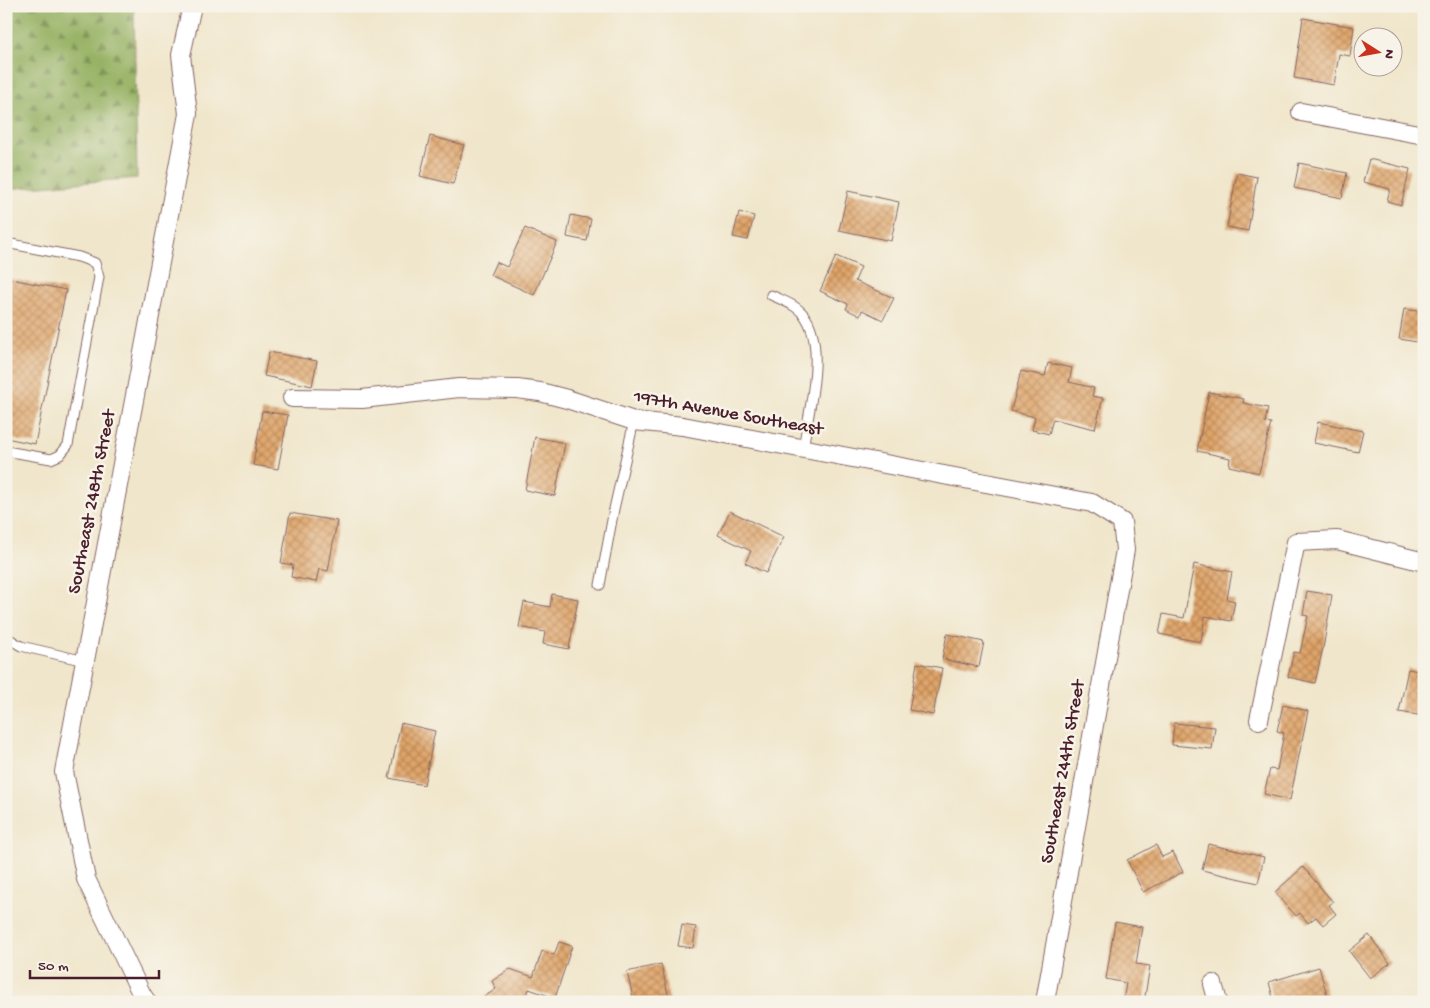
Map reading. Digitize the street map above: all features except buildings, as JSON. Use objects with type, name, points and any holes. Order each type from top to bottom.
[{"type":"street","name":"Southeast 248th Street","points":[[145,999],[86,878],[64,772],[188,114],[180,55],[192,6]]},
{"type":"street","points":[[1301,112],[1424,135]]},
{"type":"street","name":"197th Avenue Southeast","points":[[292,398],[362,399],[459,388],[517,389],[540,392],[634,421],[683,426],[1092,503],[1122,522],[1125,550]]},
{"type":"street","points":[[1259,720],[1296,542],[1337,540],[1424,562]]},
{"type":"street","name":"Southeast 244th Street","points":[[1045,1002],[1125,550]]},
{"type":"street","points":[[1213,984],[1218,1002]]},
{"type":"lane","points":[[6,243],[87,260],[95,263],[99,277],[68,445],[60,455],[51,459],[6,450]]},
{"type":"lane","points":[[771,295],[796,307],[806,317],[816,344],[814,381],[803,449]]},
{"type":"lane","points":[[600,585],[614,509],[634,421]]},
{"type":"lane","points":[[6,637],[21,646],[85,661]]},
{"type":"green space","points":[[6,6],[134,6],[137,178],[6,189]]}]
